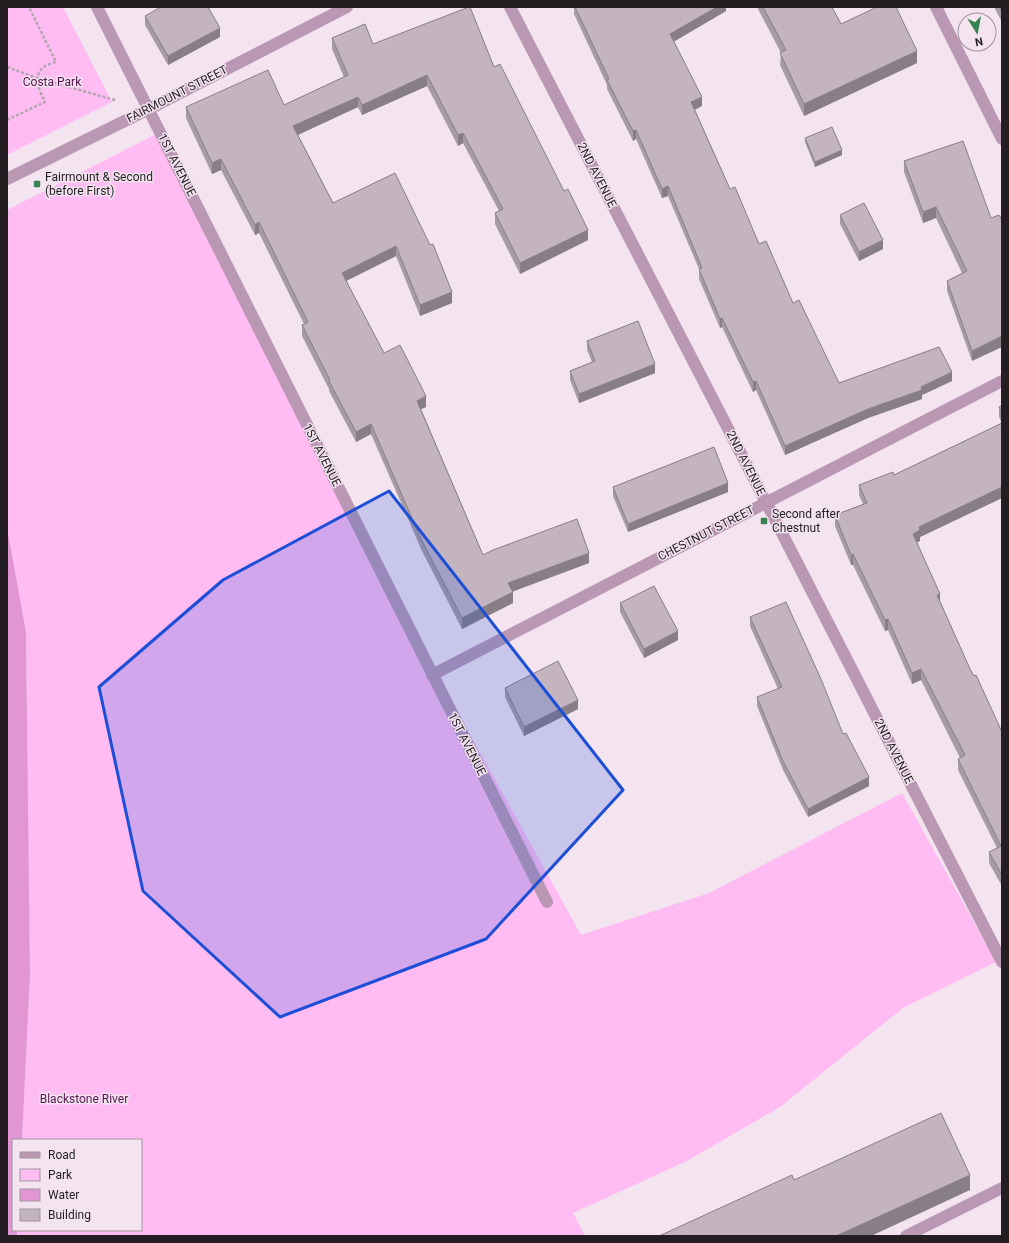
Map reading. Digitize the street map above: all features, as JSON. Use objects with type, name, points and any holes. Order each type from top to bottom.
[{"type":"street","name":"1ST AVENUE","points":[[97,7],[547,902]]},
{"type":"street","name":"FAIRMOUNT STREET","points":[[7,179],[149,109],[347,7]]},
{"type":"street","name":"2ND AVENUE","points":[[510,7],[1002,962]]},
{"type":"street","points":[[936,7],[1002,139]]},
{"type":"street","name":"CHESTNUT STREET","points":[[432,675],[1002,381]]},
{"type":"street","points":[[906,1236],[1002,1188]]},
{"type":"path","points":[[7,120],[45,102],[40,93],[37,78],[43,67],[56,62],[29,7]]},
{"type":"path","points":[[7,67],[37,78],[149,109]]},
{"type":"highlighted area","points":[[389,491],[623,790],[486,939],[280,1017],[143,891],[99,687],[223,580]]},
{"type":"green space","name":"Costa Park","points":[[7,7],[63,7],[112,102],[7,155]]},
{"type":"green space","name":"Blackstone River","points":[[164,130],[275,348],[435,671],[581,935],[709,893],[902,793],[996,962],[903,1008],[780,1107],[687,1161],[573,1213],[585,1236],[17,1236],[17,1231],[142,1231],[142,1139],[22,1139],[30,975],[26,631],[7,527],[7,210]]},
{"type":"water","points":[[7,527],[26,632],[30,975],[22,1139],[12,1139],[12,1231],[17,1231],[17,1236],[7,1236]]},
{"type":"building","points":[[161,7],[208,7],[220,28],[168,56],[145,16]]},
{"type":"building","points":[[469,7],[494,67],[500,64],[564,191],[568,189],[588,230],[520,263],[495,213],[503,209],[463,133],[458,135],[427,75],[362,105],[358,97],[293,126],[333,203],[395,173],[430,245],[433,244],[452,292],[420,305],[396,246],[342,273],[384,353],[400,345],[426,396],[417,401],[483,555],[577,519],[589,553],[508,583],[513,592],[462,618],[422,541],[371,424],[356,432],[302,325],[308,322],[259,222],[255,225],[221,159],[212,163],[186,107],[268,70],[284,105],[348,75],[332,38],[365,24],[373,44]]},
{"type":"building","points":[[575,7],[717,7],[670,34],[702,97],[691,102],[730,189],[735,187],[759,244],[766,241],[793,303],[799,300],[839,383],[939,347],[952,372],[921,387],[922,390],[868,409],[785,446],[756,381],[753,382],[722,318],[720,319],[699,269],[702,268],[668,186],[662,189],[636,130],[633,131],[607,80],[609,79]]},
{"type":"building","points":[[763,7],[832,7],[841,24],[877,7],[896,7],[917,51],[804,104],[780,53],[786,50]]},
{"type":"building","points":[[832,127],[842,150],[815,162],[805,138]]},
{"type":"building","points":[[963,141],[991,218],[999,215],[1002,220],[1002,336],[972,351],[947,281],[967,271],[936,207],[923,212],[904,161]]},
{"type":"building","points":[[864,203],[883,240],[859,252],[840,215]]},
{"type":"building","points":[[638,321],[655,364],[579,394],[570,371],[595,361],[587,341]]},
{"type":"building","points":[[1002,405],[1002,413],[999,407]]},
{"type":"building","points":[[1002,423],[1002,487],[919,527],[920,530],[913,534],[940,594],[937,595],[970,669],[974,676],[976,675],[1002,732],[1002,875],[989,852],[1001,846],[958,759],[965,755],[921,669],[912,673],[888,619],[885,620],[853,554],[851,555],[835,515],[867,503],[859,485],[893,472],[894,475]]},
{"type":"building","points":[[714,447],[728,483],[628,524],[613,487]]},
{"type":"building","points":[[654,586],[678,631],[644,649],[620,603]]},
{"type":"building","points":[[786,602],[821,679],[843,734],[846,733],[869,777],[808,809],[783,761],[757,697],[782,687],[750,617]]},
{"type":"building","points":[[558,661],[578,700],[524,727],[505,688]]},
{"type":"building","points":[[941,1113],[970,1175],[836,1236],[659,1236],[792,1175],[794,1180]]},
{"type":"place","name":"Fairmount & Second (before First)","points":[[37,184]]},
{"type":"place","name":"Second after Chestnut","points":[[764,521]]}]
